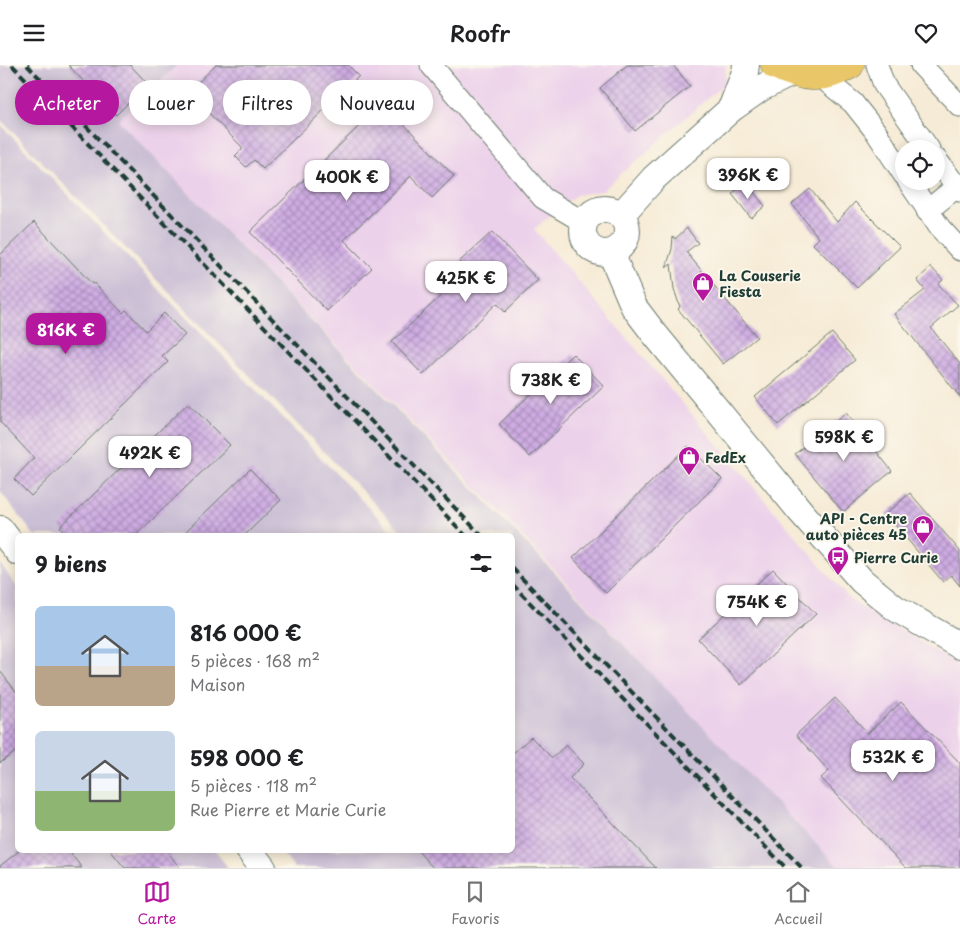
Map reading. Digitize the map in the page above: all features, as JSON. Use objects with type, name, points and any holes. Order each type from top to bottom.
[{"type":"main road","points":[[783,69],[806,77],[840,71],[850,65]]},
{"type":"street","points":[[431,65],[543,198],[585,223]]},
{"type":"street","points":[[731,109],[745,73],[746,65]]},
{"type":"street","points":[[877,65],[884,85],[898,108],[922,140]]},
{"type":"street","points":[[921,65],[960,106]]},
{"type":"street","points":[[621,215],[654,178],[731,109],[761,88],[783,69]]},
{"type":"street","points":[[820,76],[853,103],[876,132],[895,161]]},
{"type":"street","points":[[927,211],[959,187],[945,170]]},
{"type":"street","points":[[914,190],[940,229],[960,250]]},
{"type":"street","points":[[603,209],[616,211],[621,215],[628,227],[623,246],[612,253],[598,252],[587,244],[584,237],[585,223],[591,214],[603,209]]},
{"type":"street","points":[[612,253],[634,307],[805,517],[862,581],[895,608],[960,645]]},
{"type":"street","points":[[0,529],[15,548]]},
{"type":"street","points":[[251,853],[263,868]]},
{"type":"shaded area","points":[[0,65],[177,65],[161,80],[129,80],[129,110],[119,119],[119,80],[15,80],[15,125],[119,125],[119,121],[839,868],[294,868],[282,853],[515,853],[515,533],[403,533],[0,119]]},
{"type":"shaded area","points":[[177,65],[726,65],[725,83],[602,191],[576,195],[534,229],[850,600],[960,665],[960,868],[834,868],[514,527],[119,122],[119,118],[129,109],[129,125],[213,125],[213,80],[161,80]]},
{"type":"shaded area","points":[[0,124],[393,533],[32,533],[0,491]]},
{"type":"shaded area","points":[[0,564],[15,584],[15,853],[217,853],[228,868],[0,868]]},
{"type":"building","points":[[68,65],[130,65],[144,80],[129,80],[129,102],[119,112],[119,80],[82,80]]},
{"type":"building","points":[[216,65],[348,65],[359,76],[355,80],[321,80],[321,113],[311,122],[311,80],[223,80],[223,125],[308,125],[263,169],[254,160],[246,167],[235,156],[243,148],[213,117],[213,80],[200,80]]},
{"type":"building","points":[[627,65],[673,65],[690,86],[635,131],[600,88]]},
{"type":"building","points":[[360,125],[405,125],[454,176],[432,198],[411,176],[344,240],[372,268],[327,311],[250,232]]},
{"type":"building","points":[[746,182],[765,206],[751,218],[732,194]]},
{"type":"building","points":[[810,189],[837,222],[855,202],[900,247],[857,288],[813,244],[819,238],[792,204]]},
{"type":"building","points":[[34,222],[92,284],[94,283],[123,313],[126,310],[146,331],[164,313],[185,335],[162,356],[168,362],[31,496],[14,479],[34,458],[0,422],[0,255]]},
{"type":"building","name":"La Couserie Fiesta","points":[[687,228],[698,243],[686,252],[757,337],[723,364],[678,309],[680,307],[674,289],[671,264],[666,268],[672,249],[673,236],[675,239]]},
{"type":"building","points":[[492,232],[538,280],[505,312],[497,303],[423,375],[392,342],[467,271],[459,262]]},
{"type":"building","points":[[931,267],[943,280],[938,284],[958,305],[931,328],[960,364],[960,397],[894,314],[925,290],[917,280]]},
{"type":"building","points":[[832,333],[855,360],[778,425],[755,397]]},
{"type":"building","points":[[573,354],[604,386],[530,457],[499,424]]},
{"type":"building","points":[[188,403],[230,445],[138,533],[65,533],[60,527]]},
{"type":"building","points":[[846,413],[892,471],[843,512],[795,454]]},
{"type":"building","points":[[688,446],[722,479],[606,593],[573,558]]},
{"type":"building","points":[[250,469],[281,500],[247,533],[184,533]]},
{"type":"building","points":[[910,493],[960,551],[960,586],[951,575],[943,582],[886,514]]},
{"type":"building","points":[[773,569],[816,614],[741,685],[698,639]]},
{"type":"building","points":[[0,671],[15,690],[15,752],[0,763]]},
{"type":"building","points":[[835,698],[868,733],[901,702],[960,763],[960,868],[906,868],[821,778],[829,771],[796,735]]},
{"type":"building","points":[[531,737],[552,758],[566,745],[584,764],[570,778],[656,868],[433,868],[420,853],[515,853],[515,751]]},
{"type":"building","points":[[16,853],[70,853],[82,868],[0,868]]},
{"type":"building","points":[[112,853],[168,853],[180,868],[125,868]]},
{"type":"railway","points":[[12,65],[463,533]]},
{"type":"railway","points":[[27,65],[479,533]]},
{"type":"railway","points":[[515,571],[802,868]]},
{"type":"railway","points":[[515,587],[786,868]]},
{"type":"place","name":"La Couserie Fiesta","points":[[703,302]]},
{"type":"place","name":"FedEx","points":[[689,476]]},
{"type":"place","name":"API - Centre auto pièces 45","points":[[923,545]]},
{"type":"place","name":"Pierre Curie","points":[[838,576]]}]
